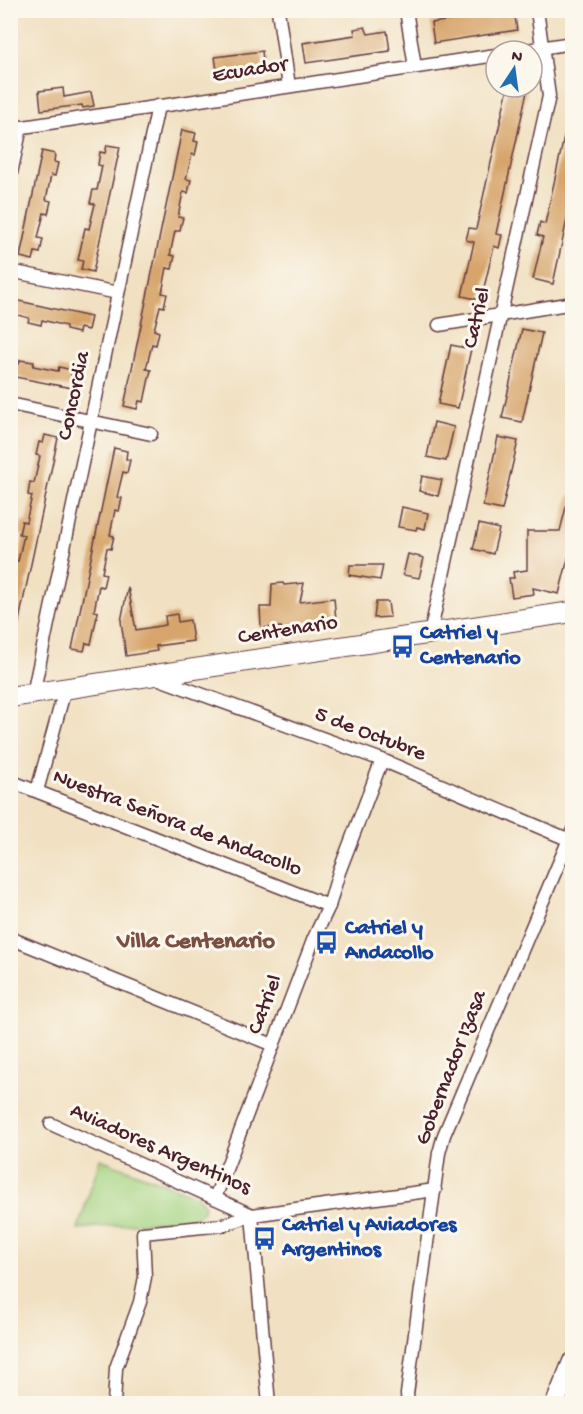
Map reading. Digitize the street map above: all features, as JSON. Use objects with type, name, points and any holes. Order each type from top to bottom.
[{"type":"main road","name":"Centenario","points":[[10,697],[573,612]]},
{"type":"main road","points":[[555,1404],[573,1362]]},
{"type":"street","points":[[278,10],[289,86]]},
{"type":"street","points":[[406,10],[415,67]]},
{"type":"street","name":"Catriel","points":[[537,10],[541,39]]},
{"type":"street","points":[[544,48],[573,43]]},
{"type":"street","name":"Ecuador","points":[[16,128],[484,57]]},
{"type":"street","name":"Catriel","points":[[430,634],[549,96],[544,62]]},
{"type":"street","name":"Concordia","points":[[33,694],[158,106]]},
{"type":"street","points":[[10,177],[16,128]]},
{"type":"street","points":[[10,271],[118,293]]},
{"type":"street","points":[[439,325],[567,304],[573,305]]},
{"type":"street","points":[[10,404],[151,434]]},
{"type":"street","name":"5 de Octubre","points":[[150,676],[382,760],[571,837]]},
{"type":"street","points":[[37,791],[65,689]]},
{"type":"street","name":"Catriel","points":[[215,1198],[382,760]]},
{"type":"street","name":"Nuestra Señora de Andacollo","points":[[10,781],[328,906]]},
{"type":"street","name":"Gobernador Izasa","points":[[408,1404],[407,1394],[439,1153],[444,1135],[571,837]]},
{"type":"street","points":[[10,938],[273,1045]]},
{"type":"street","name":"Aviadores Argentinos","points":[[51,1124],[252,1215]]},
{"type":"street","points":[[114,1404],[116,1368],[140,1302],[144,1277],[143,1233],[223,1225],[252,1215],[435,1190]]},
{"type":"street","points":[[252,1215],[269,1404]]},
{"type":"green space","points":[[100,1159],[197,1196],[204,1204],[203,1211],[194,1218],[78,1229]]},
{"type":"building","points":[[493,10],[502,12],[514,10],[517,30],[434,43],[431,23],[482,16],[482,12]]},
{"type":"building","points":[[365,27],[368,34],[387,31],[390,51],[306,63],[303,43],[355,35],[354,29]]},
{"type":"building","points":[[262,51],[264,69],[218,77],[215,57]]},
{"type":"building","points":[[63,88],[64,97],[91,92],[94,106],[83,108],[82,105],[41,110],[39,91]]},
{"type":"building","points":[[505,99],[525,99],[496,234],[502,235],[499,248],[494,246],[481,300],[462,296],[474,242],[466,240],[469,228],[476,229]]},
{"type":"building","points":[[568,119],[573,119],[573,192],[553,284],[533,279],[543,237],[537,235],[540,222],[545,224]]},
{"type":"building","points":[[182,130],[196,133],[194,141],[198,142],[195,155],[192,154],[186,179],[191,180],[188,193],[183,192],[178,217],[183,218],[180,231],[175,231],[170,255],[175,256],[172,269],[167,268],[162,293],[167,294],[164,307],[160,306],[154,330],[159,332],[156,345],[152,344],[146,369],[151,370],[144,402],[139,401],[137,409],[124,406]]},
{"type":"building","points":[[107,145],[120,147],[93,272],[81,269],[83,261],[78,260],[85,228],[89,229],[95,204],[90,203],[93,190],[97,190],[102,166],[98,165],[100,152],[105,153]]},
{"type":"building","points":[[42,151],[55,154],[54,162],[58,163],[55,176],[51,175],[46,200],[51,201],[48,214],[44,213],[38,238],[43,239],[40,253],[35,252],[33,260],[20,257]]},
{"type":"building","points":[[10,299],[91,317],[88,330],[80,328],[79,333],[66,330],[66,326],[42,320],[41,325],[28,322],[29,318],[10,313]]},
{"type":"building","points":[[522,329],[542,333],[522,422],[502,418]]},
{"type":"building","points":[[451,345],[471,349],[458,408],[438,404]]},
{"type":"building","points":[[20,360],[34,362],[33,366],[58,371],[59,367],[72,370],[71,374],[79,376],[77,389],[10,376],[10,362],[19,364]]},
{"type":"building","points":[[434,422],[454,427],[446,461],[427,457]]},
{"type":"building","points":[[45,435],[58,438],[15,639],[10,639],[10,597],[15,575],[10,573],[13,560],[18,561],[24,535],[19,534],[22,521],[26,522],[32,496],[28,495],[30,482],[34,483],[40,456],[36,455],[39,442],[43,443]]},
{"type":"building","points":[[498,437],[518,441],[502,510],[483,506]]},
{"type":"building","points":[[114,448],[127,451],[126,459],[130,460],[127,473],[123,472],[117,497],[122,498],[119,511],[115,510],[110,535],[114,536],[111,549],[107,548],[102,573],[106,574],[103,587],[99,586],[94,611],[98,612],[91,644],[86,643],[84,651],[72,649]]},
{"type":"building","points":[[422,476],[442,480],[438,496],[419,491]]},
{"type":"building","points":[[569,495],[573,495],[573,539],[559,594],[533,588],[534,594],[512,597],[509,578],[514,578],[513,572],[527,570],[527,531],[560,531]]},
{"type":"building","points":[[402,507],[428,513],[425,529],[398,527]]},
{"type":"building","points":[[479,524],[499,529],[493,554],[473,549]]},
{"type":"building","points":[[408,554],[424,558],[419,578],[403,575]]},
{"type":"building","points":[[350,565],[383,565],[380,580],[349,575]]},
{"type":"building","points":[[283,583],[284,585],[304,583],[300,602],[334,598],[336,620],[305,626],[305,631],[300,632],[300,635],[282,638],[281,627],[261,628],[260,607],[271,607],[272,584]]},
{"type":"building","points":[[128,587],[136,630],[166,625],[165,616],[177,614],[178,622],[190,620],[193,641],[156,646],[157,651],[126,656],[121,621]]},
{"type":"building","points":[[376,602],[388,602],[390,617],[374,618]]},
{"type":"place","name":"Catriel y Centenario","points":[[402,647]]},
{"type":"place","name":"Catriel y Andacollo","points":[[327,942]]},
{"type":"place","name":"Catriel y Aviadores Argentinos","points":[[264,1239]]},
{"type":"district","name":"Villa Centenario","points":[[196,942]]}]
